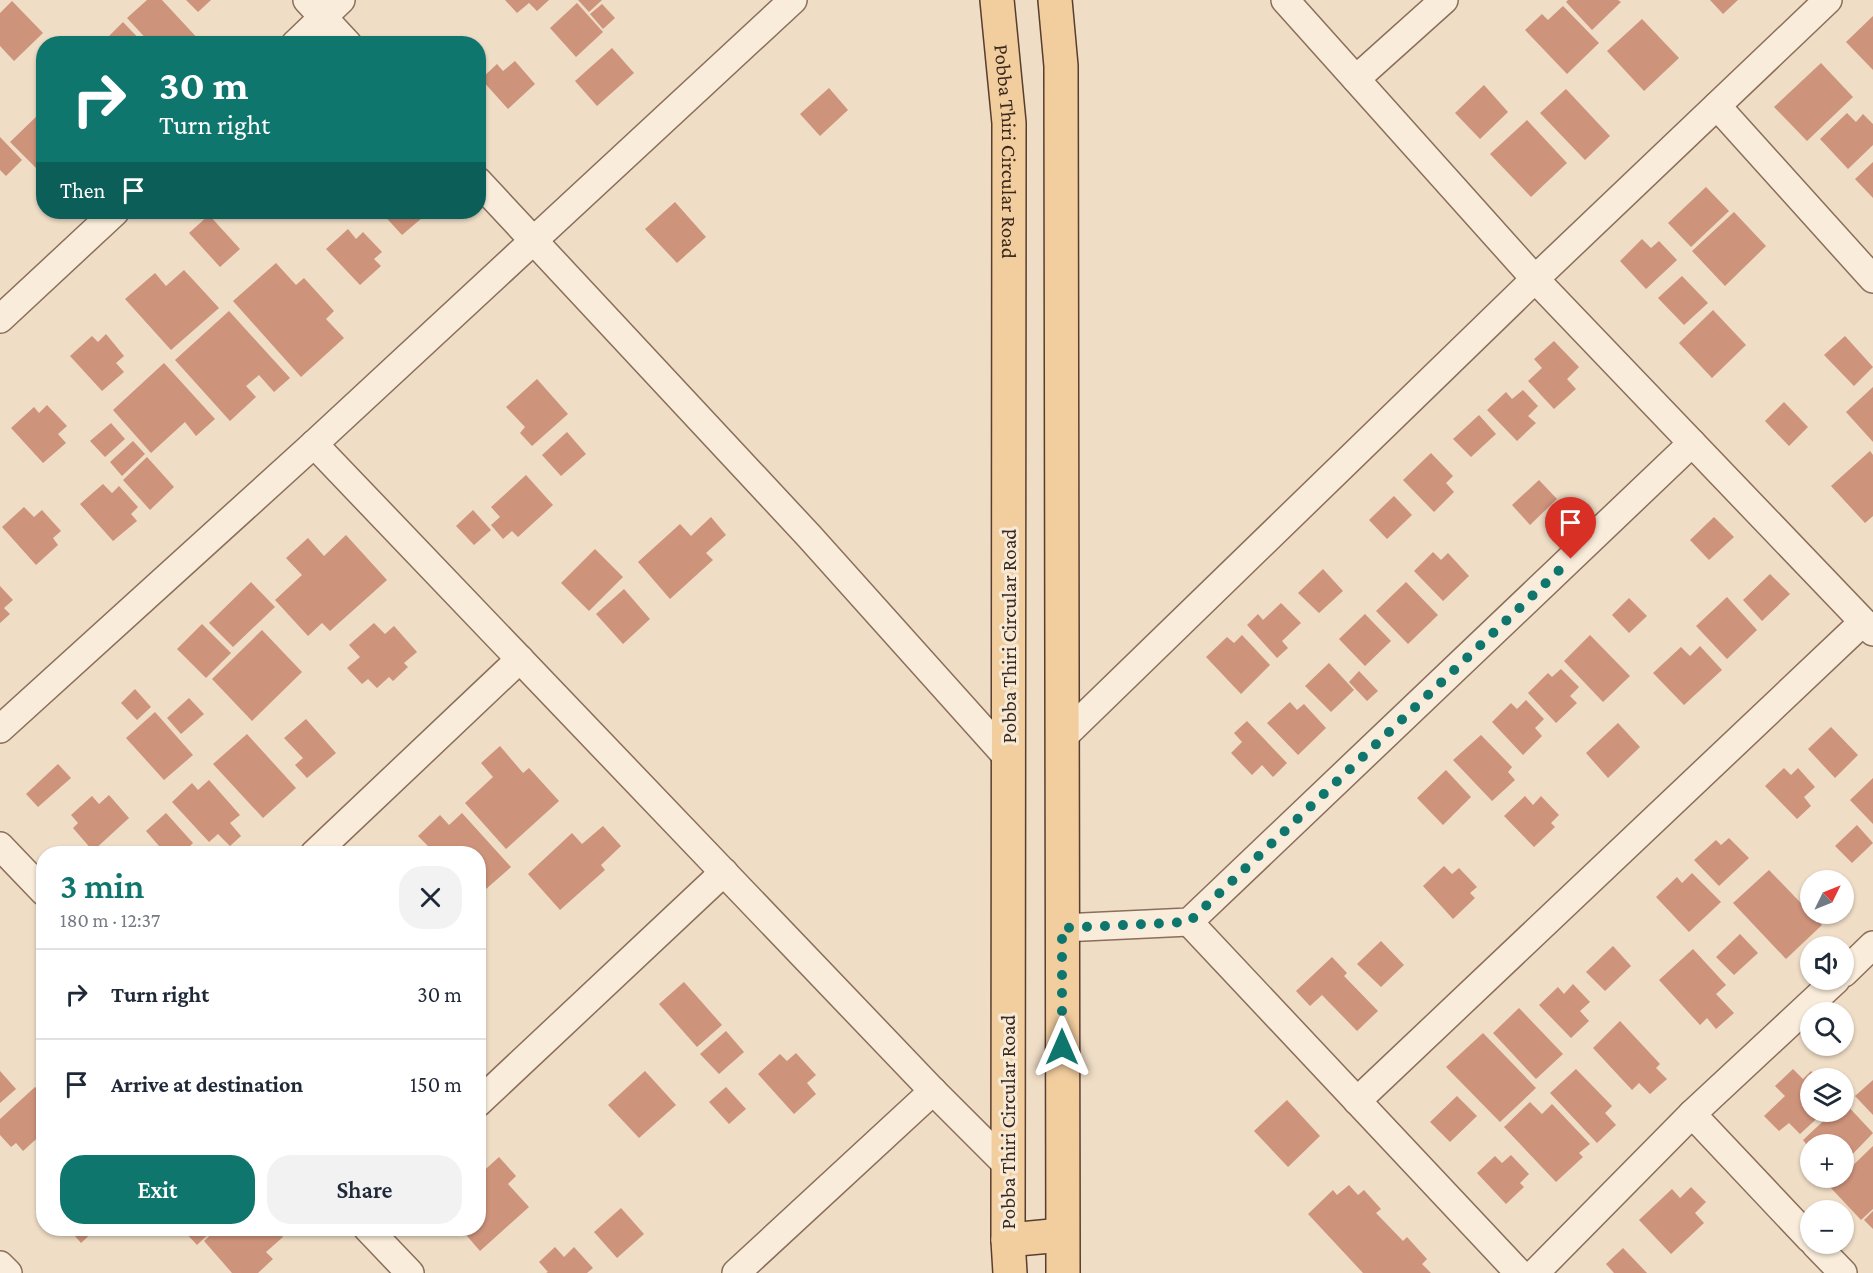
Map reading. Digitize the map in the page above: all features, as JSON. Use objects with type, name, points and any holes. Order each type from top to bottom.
[{"type":"main road","name":"Pobba Thiri Circular Road","points":[[997,0],[1009,123],[1008,1240],[1010,1273]]},
{"type":"main road","points":[[1055,0],[1061,66],[1063,1273]]},
{"type":"main road","points":[[1008,1240],[1062,1235]]},
{"type":"street","points":[[0,729],[314,444],[793,0]]},
{"type":"street","points":[[1285,0],[1535,279],[1868,627],[1357,1101]]},
{"type":"street","points":[[1356,79],[1444,0]]},
{"type":"street","points":[[1062,738],[1535,279],[1828,0]]},
{"type":"street","points":[[301,36],[324,6],[343,36]]},
{"type":"street","points":[[1717,106],[1873,279]]},
{"type":"street","points":[[486,189],[809,536],[1008,759]]},
{"type":"street","points":[[0,319],[107,219]]},
{"type":"street","points":[[1062,928],[1189,922],[1692,443]]},
{"type":"street","points":[[314,444],[933,1091],[1008,1166]]},
{"type":"street","points":[[322,846],[520,659]]},
{"type":"street","points":[[0,846],[36,884]]},
{"type":"street","points":[[486,1095],[724,872]]},
{"type":"street","points":[[1189,922],[1519,1273]]},
{"type":"street","points":[[1535,1273],[1692,1114],[1825,990]]},
{"type":"street","points":[[736,1273],[933,1091]]},
{"type":"street","points":[[1692,1114],[1800,1228]]},
{"type":"street","points":[[375,1236],[410,1273]]},
{"type":"street","points":[[1825,1254],[1843,1273]]},
{"type":"street","points":[[0,1265],[8,1273]]},
{"type":"building","points":[[147,0],[162,0],[195,36],[144,36],[127,18]]},
{"type":"building","points":[[186,0],[211,0],[198,12]]},
{"type":"building","points":[[505,0],[549,0],[537,11],[529,3],[517,13]]},
{"type":"building","points":[[578,0],[602,0],[589,12]]},
{"type":"building","points":[[1568,0],[1618,0],[1621,2],[1592,30],[1566,2]]},
{"type":"building","points":[[1710,0],[1738,0],[1723,14]]},
{"type":"building","points":[[12,1],[43,33],[36,36],[36,40],[14,61],[0,46],[0,13]]},
{"type":"building","points":[[577,3],[603,32],[576,57],[550,28]]},
{"type":"building","points":[[602,4],[615,18],[603,29],[590,14]]},
{"type":"building","points":[[1563,6],[1599,43],[1567,74],[1525,30],[1542,14],[1548,20]]},
{"type":"building","points":[[1873,16],[1873,70],[1846,42]]},
{"type":"building","points":[[1642,19],[1679,58],[1644,91],[1607,51]]},
{"type":"building","points":[[123,22],[136,36],[109,36]]},
{"type":"building","points":[[612,48],[634,73],[597,106],[575,81]]},
{"type":"building","points":[[515,61],[535,84],[508,109],[486,85],[486,74],[497,64],[503,71]]},
{"type":"building","points":[[1821,63],[1853,97],[1807,141],[1774,107]]},
{"type":"building","points":[[1484,85],[1508,112],[1480,139],[1455,113]]},
{"type":"building","points":[[829,88],[848,110],[820,136],[800,114]]},
{"type":"building","points":[[1566,89],[1610,136],[1585,160],[1540,113]]},
{"type":"building","points":[[1847,113],[1856,122],[1863,114],[1873,124],[1873,145],[1848,169],[1820,139]]},
{"type":"building","points":[[36,117],[36,168],[10,142]]},
{"type":"building","points":[[1527,120],[1567,163],[1531,197],[1490,154]]},
{"type":"building","points":[[0,137],[22,160],[6,176],[0,170]]},
{"type":"building","points":[[1873,162],[1873,198],[1855,179]]},
{"type":"building","points":[[1706,187],[1729,211],[1691,247],[1668,223]]},
{"type":"building","points":[[675,202],[706,237],[677,263],[645,229]]},
{"type":"building","points":[[1734,212],[1766,246],[1725,286],[1692,251]]},
{"type":"building","points":[[205,219],[213,219],[240,249],[220,267],[189,233]]},
{"type":"building","points":[[387,219],[421,219],[402,235]]},
{"type":"building","points":[[348,229],[356,239],[363,232],[382,252],[374,259],[381,266],[360,285],[326,249]]},
{"type":"building","points":[[1642,239],[1651,248],[1659,241],[1677,260],[1646,289],[1620,261]]},
{"type":"building","points":[[276,263],[296,285],[304,278],[334,311],[326,319],[344,338],[301,377],[233,301]]},
{"type":"building","points":[[184,270],[219,308],[171,350],[125,299],[155,273],[166,286]]},
{"type":"building","points":[[1682,276],[1708,303],[1684,325],[1658,298]]},
{"type":"building","points":[[1713,310],[1746,345],[1712,378],[1679,343]]},
{"type":"building","points":[[229,311],[290,378],[274,392],[259,375],[246,386],[256,397],[230,421],[175,360]]},
{"type":"building","points":[[106,334],[124,356],[116,363],[124,372],[102,391],[70,356],[92,336],[98,342]]},
{"type":"building","points":[[1845,336],[1873,367],[1854,386],[1824,355]]},
{"type":"building","points":[[1554,341],[1579,367],[1567,379],[1576,389],[1554,409],[1528,381],[1542,368],[1534,359]]},
{"type":"building","points":[[164,363],[215,419],[196,436],[185,422],[151,453],[113,410]]},
{"type":"building","points":[[537,379],[568,414],[532,446],[520,433],[525,427],[506,407]]},
{"type":"building","points":[[1873,387],[1873,442],[1846,412]]},
{"type":"building","points":[[1523,390],[1538,406],[1528,416],[1536,423],[1517,441],[1487,410],[1506,392],[1512,399]]},
{"type":"building","points":[[1784,402],[1808,427],[1789,446],[1765,421]]},
{"type":"building","points":[[47,405],[67,426],[58,434],[66,443],[43,463],[11,428],[34,407],[39,413]]},
{"type":"building","points":[[1479,415],[1496,434],[1471,457],[1453,439]]},
{"type":"building","points":[[111,423],[125,439],[105,457],[90,441]]},
{"type":"building","points":[[567,432],[586,454],[561,476],[542,455]]},
{"type":"building","points":[[133,441],[145,454],[122,476],[110,462]]},
{"type":"building","points":[[1870,451],[1873,455],[1873,516],[1865,523],[1831,486]]},
{"type":"building","points":[[1431,453],[1453,476],[1446,483],[1454,492],[1434,512],[1403,480]]},
{"type":"building","points":[[147,457],[174,487],[150,510],[123,480]]},
{"type":"building","points":[[526,475],[553,505],[518,537],[512,531],[503,539],[491,525],[500,517],[491,507]]},
{"type":"building","points":[[1539,480],[1557,499],[1530,525],[1512,505]]},
{"type":"building","points":[[103,484],[112,493],[119,486],[138,507],[131,514],[137,521],[113,541],[80,504]]},
{"type":"building","points":[[1394,496],[1412,515],[1387,539],[1369,520]]},
{"type":"building","points":[[24,507],[34,517],[42,510],[61,531],[53,538],[58,545],[36,565],[2,527]]},
{"type":"building","points":[[473,510],[491,530],[474,545],[456,526]]},
{"type":"building","points":[[711,517],[726,535],[706,553],[713,560],[670,599],[638,562],[680,524],[691,536]]},
{"type":"building","points":[[1714,517],[1734,537],[1709,560],[1690,540]]},
{"type":"building","points":[[346,535],[387,580],[330,631],[322,623],[308,636],[275,600],[302,575],[286,558],[308,538],[324,556]]},
{"type":"building","points":[[595,549],[623,577],[589,611],[561,583]]},
{"type":"building","points":[[1433,552],[1441,560],[1448,553],[1469,576],[1443,601],[1414,571]]},
{"type":"building","points":[[1323,569],[1343,591],[1319,613],[1298,593]]},
{"type":"building","points":[[1770,574],[1790,594],[1762,621],[1743,600]]},
{"type":"building","points":[[251,582],[275,607],[233,647],[209,623]]},
{"type":"building","points":[[1406,582],[1438,615],[1408,644],[1376,611]]},
{"type":"building","points":[[0,586],[13,600],[4,608],[10,614],[0,623]]},
{"type":"building","points":[[624,589],[650,619],[623,644],[596,614]]},
{"type":"building","points":[[1727,597],[1757,630],[1727,659],[1696,626]]},
{"type":"building","points":[[1629,598],[1647,616],[1629,633],[1612,615]]},
{"type":"building","points":[[1281,603],[1301,623],[1282,641],[1288,648],[1277,658],[1247,625],[1258,614],[1263,620]]},
{"type":"building","points":[[1365,614],[1391,641],[1365,666],[1339,639]]},
{"type":"building","points":[[374,623],[385,634],[394,626],[417,652],[404,663],[408,667],[393,681],[389,677],[377,688],[368,679],[362,684],[347,668],[360,657],[349,645]]},
{"type":"building","points":[[202,624],[231,653],[206,678],[177,649]]},
{"type":"building","points":[[262,630],[302,672],[252,721],[212,679]]},
{"type":"building","points":[[1242,635],[1270,665],[1241,694],[1206,657],[1227,637],[1234,643]]},
{"type":"building","points":[[1590,635],[1630,676],[1603,702],[1564,661]]},
{"type":"building","points":[[1700,646],[1722,670],[1684,705],[1653,673],[1681,647],[1690,656]]},
{"type":"building","points":[[1329,663],[1354,690],[1331,712],[1305,686]]},
{"type":"building","points":[[1561,669],[1579,687],[1570,696],[1577,703],[1556,723],[1528,693],[1548,673],[1552,677]]},
{"type":"building","points":[[1359,671],[1378,691],[1367,701],[1349,682]]},
{"type":"building","points":[[135,689],[151,707],[137,720],[121,703]]},
{"type":"building","points":[[189,698],[204,714],[181,734],[167,718]]},
{"type":"building","points":[[1526,700],[1544,719],[1535,728],[1542,736],[1523,755],[1492,722],[1511,703],[1517,709]]},
{"type":"building","points":[[1290,702],[1297,710],[1304,704],[1326,728],[1298,755],[1267,723]]},
{"type":"building","points":[[155,712],[193,755],[164,780],[126,738]]},
{"type":"building","points":[[306,719],[336,753],[307,778],[295,765],[303,758],[284,738]]},
{"type":"building","points":[[1247,721],[1287,763],[1273,777],[1262,765],[1252,775],[1231,753],[1242,742],[1234,733]]},
{"type":"building","points":[[1618,723],[1640,747],[1608,778],[1586,753]]},
{"type":"building","points":[[1831,727],[1858,755],[1835,778],[1808,749]]},
{"type":"building","points":[[247,734],[296,788],[263,818],[213,764]]},
{"type":"building","points":[[1481,735],[1512,767],[1508,772],[1515,780],[1492,801],[1453,760]]},
{"type":"building","points":[[500,746],[523,773],[529,768],[559,801],[506,849],[465,803],[493,777],[481,763]]},
{"type":"building","points":[[58,764],[71,778],[38,807],[26,794]]},
{"type":"building","points":[[1784,768],[1791,775],[1798,768],[1815,787],[1804,797],[1811,806],[1797,819],[1765,786]]},
{"type":"building","points":[[1446,770],[1471,797],[1443,825],[1417,798]]},
{"type":"building","points":[[1873,778],[1873,824],[1850,800]]},
{"type":"building","points":[[209,780],[240,815],[230,823],[241,836],[230,846],[218,834],[209,842],[172,802],[192,783],[198,790]]},
{"type":"building","points":[[109,795],[129,818],[98,846],[89,846],[73,828],[78,823],[71,815],[92,796],[99,804]]},
{"type":"building","points":[[1525,796],[1533,805],[1541,796],[1559,815],[1551,823],[1555,827],[1534,847],[1504,816]]},
{"type":"building","points":[[166,813],[193,843],[190,846],[159,846],[146,831]]},
{"type":"building","points":[[462,813],[511,867],[486,889],[486,846],[428,846],[418,836],[440,815],[449,825]]},
{"type":"building","points":[[1857,825],[1873,843],[1852,863],[1835,846]]},
{"type":"building","points":[[603,826],[621,846],[601,865],[605,870],[560,910],[528,874],[572,833],[582,844]]},
{"type":"building","points":[[1729,838],[1749,858],[1719,886],[1694,860],[1716,840],[1721,845]]},
{"type":"building","points":[[1444,866],[1452,874],[1459,868],[1477,887],[1470,893],[1475,898],[1453,919],[1423,886]]},
{"type":"building","points":[[1769,870],[1800,902],[1800,924],[1822,925],[1810,936],[1800,936],[1800,946],[1786,959],[1733,903]]},
{"type":"building","points":[[1692,873],[1721,902],[1689,932],[1656,897],[1677,877],[1682,883]]},
{"type":"building","points":[[1740,934],[1758,953],[1734,975],[1716,957]]},
{"type":"building","points":[[1381,941],[1404,965],[1381,987],[1357,964]]},
{"type":"building","points":[[1613,946],[1631,966],[1605,991],[1586,972]]},
{"type":"building","points":[[1693,949],[1726,985],[1716,994],[1734,1013],[1716,1029],[1707,1018],[1700,1025],[1659,980]]},
{"type":"building","points":[[1332,957],[1347,973],[1344,976],[1378,1011],[1357,1031],[1322,995],[1310,1006],[1296,991]]},
{"type":"building","points":[[684,982],[722,1025],[697,1047],[659,1004]]},
{"type":"building","points":[[1573,984],[1590,1002],[1580,1011],[1589,1021],[1571,1038],[1539,1005],[1558,987],[1564,994]]},
{"type":"building","points":[[1519,1008],[1563,1054],[1536,1079],[1493,1033]]},
{"type":"building","points":[[1620,1021],[1660,1064],[1656,1068],[1667,1079],[1650,1094],[1639,1083],[1632,1090],[1593,1048]]},
{"type":"building","points":[[726,1031],[744,1052],[719,1074],[700,1054]]},
{"type":"building","points":[[1483,1033],[1536,1088],[1500,1122],[1446,1067]]},
{"type":"building","points":[[796,1053],[816,1075],[807,1083],[816,1094],[794,1114],[758,1074],[780,1054],[787,1061]]},
{"type":"building","points":[[1576,1069],[1612,1106],[1605,1113],[1616,1125],[1597,1143],[1550,1093]]},
{"type":"building","points":[[1793,1069],[1800,1076],[1800,1122],[1813,1122],[1800,1134],[1789,1123],[1779,1131],[1764,1116],[1785,1096],[1775,1086]]},
{"type":"building","points":[[0,1071],[16,1089],[0,1103]]},
{"type":"building","points":[[645,1071],[676,1105],[639,1138],[608,1105]]},
{"type":"building","points":[[1873,1080],[1873,1115],[1855,1096]]},
{"type":"building","points":[[726,1087],[746,1109],[729,1124],[709,1102]]},
{"type":"building","points":[[36,1088],[36,1139],[23,1151],[16,1143],[11,1147],[0,1135],[0,1119]]},
{"type":"building","points":[[1457,1096],[1477,1116],[1450,1142],[1430,1122]]},
{"type":"building","points":[[1287,1100],[1320,1136],[1288,1167],[1254,1131]]},
{"type":"building","points":[[1530,1102],[1542,1114],[1552,1104],[1590,1144],[1579,1153],[1583,1157],[1556,1182],[1504,1127]]},
{"type":"building","points":[[1854,1113],[1873,1133],[1854,1153],[1854,1134],[1809,1134],[1822,1122],[1854,1122]]},
{"type":"building","points":[[1873,1146],[1873,1209],[1861,1220],[1854,1213],[1854,1200],[1842,1200],[1831,1188],[1854,1188],[1854,1164]]},
{"type":"building","points":[[1511,1155],[1529,1174],[1520,1183],[1524,1187],[1506,1204],[1477,1173],[1495,1156],[1502,1163]]},
{"type":"building","points":[[499,1157],[516,1176],[508,1184],[529,1207],[480,1251],[467,1236],[486,1236],[486,1169]]},
{"type":"building","points":[[1349,1185],[1358,1195],[1364,1190],[1381,1209],[1376,1213],[1403,1241],[1407,1237],[1427,1259],[1422,1264],[1431,1273],[1363,1273],[1308,1214],[1333,1190],[1337,1195]]},
{"type":"building","points":[[1691,1187],[1706,1202],[1695,1213],[1704,1223],[1671,1254],[1639,1220],[1672,1189],[1680,1198]]},
{"type":"building","points":[[621,1208],[644,1234],[617,1258],[594,1232]]},
{"type":"building","points":[[1873,1211],[1873,1229],[1864,1220]]},
{"type":"building","points":[[75,1236],[89,1236],[81,1243]]},
{"type":"building","points":[[189,1236],[207,1236],[197,1245]]},
{"type":"building","points":[[209,1236],[283,1237],[266,1252],[273,1259],[258,1273],[232,1273],[204,1241]]},
{"type":"building","points":[[555,1247],[564,1257],[574,1247],[593,1268],[587,1273],[546,1273],[548,1272],[539,1262]]},
{"type":"building","points":[[1623,1248],[1647,1273],[1614,1273],[1606,1264]]},
{"type":"route","points":[[1062,1047],[1062,928],[1189,922],[1571,559]]}]
